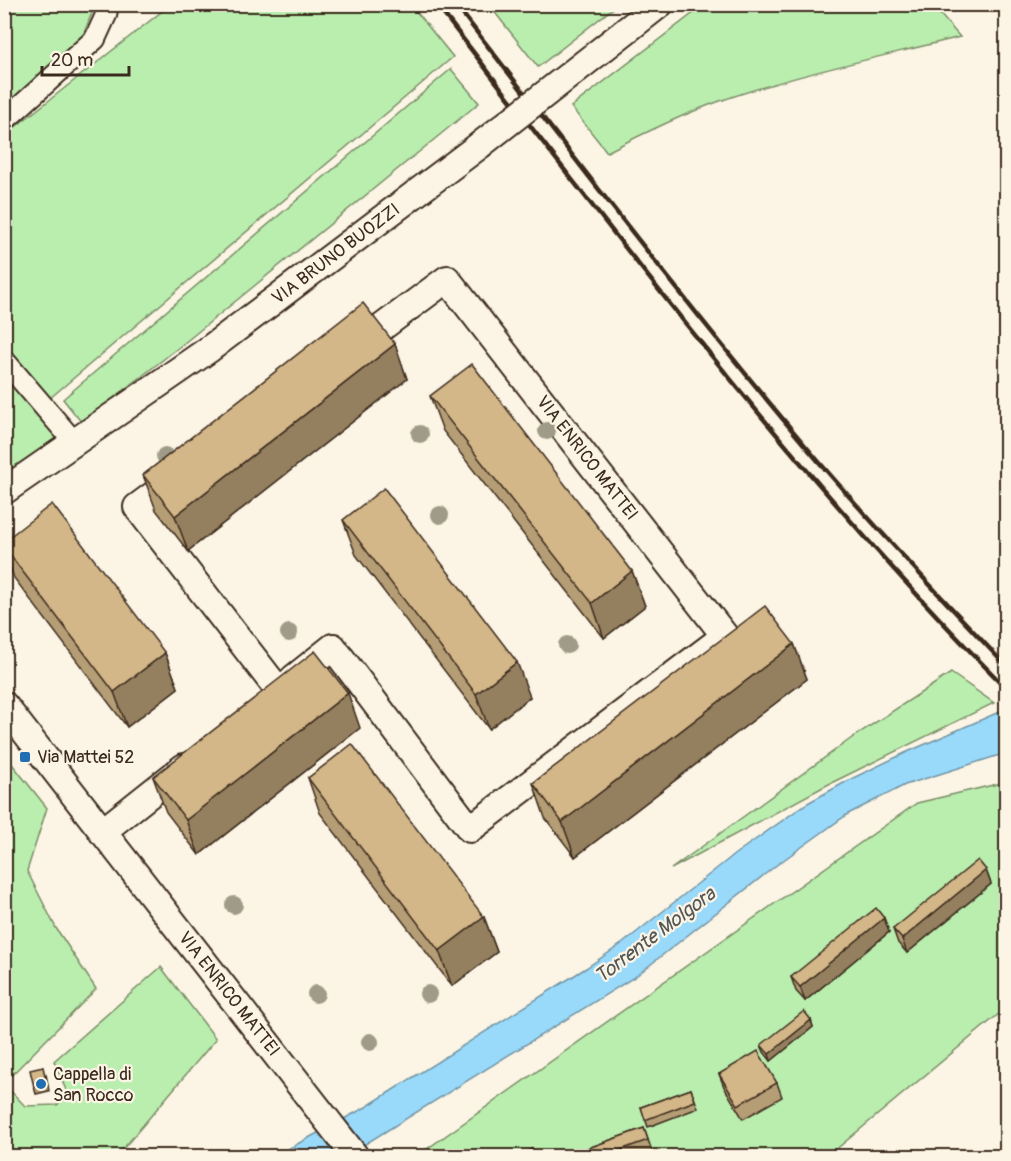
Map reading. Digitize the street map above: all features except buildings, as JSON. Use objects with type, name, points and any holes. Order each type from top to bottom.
[{"type":"street","points":[[4,121],[95,39],[106,15],[108,4]]},
{"type":"street","name":"VIA BRUNO BUOZZI","points":[[4,491],[208,350],[480,145],[660,4]]},
{"type":"street","name":"VIA ENRICO MATTEI","points":[[194,465],[137,507],[270,699],[333,647],[470,829],[725,636],[447,279],[334,362]]},
{"type":"street","points":[[4,360],[75,443]]},
{"type":"street","name":"VIA ENRICO MATTEI","points":[[4,705],[355,1156]]},
{"type":"street","points":[[102,832],[198,756]]},
{"type":"green space","points":[[5,5],[95,5],[82,38],[5,108]]},
{"type":"green space","points":[[170,5],[411,5],[453,57],[43,404],[78,447],[5,501],[5,135]]},
{"type":"green space","points":[[489,5],[617,5],[538,67]]},
{"type":"green space","points":[[704,5],[932,5],[960,37],[839,66],[749,91],[691,112],[607,152],[571,107]]},
{"type":"green space","points":[[451,69],[479,103],[183,344],[82,423],[63,399]]},
{"type":"green space","points":[[951,673],[994,703],[825,786],[671,869],[856,735]]},
{"type":"green space","points":[[5,755],[47,808],[27,871],[56,928],[96,989],[5,1082]]},
{"type":"green space","points":[[1006,782],[1006,1008],[828,1156],[417,1156],[917,803]]},
{"type":"green space","points":[[161,967],[216,1039],[117,1156],[5,1156],[5,1085],[25,1106],[57,1105],[68,1095],[54,1061]]},
{"type":"water","name":"Torrente Molgora","points":[[1006,709],[1006,753],[905,785],[848,814],[778,864],[636,976],[346,1156],[275,1156],[366,1107],[586,968],[623,943],[735,854],[806,804],[905,753]]},
{"type":"railway","points":[[436,4],[641,268],[782,441],[929,608],[1006,688]]},
{"type":"railway","points":[[455,4],[772,406],[865,514],[1006,666]]},
{"type":"place","name":"Via Mattei 52","points":[[25,757]]},
{"type":"place","name":"Cappella di San Rocco","points":[[41,1084]]}]
